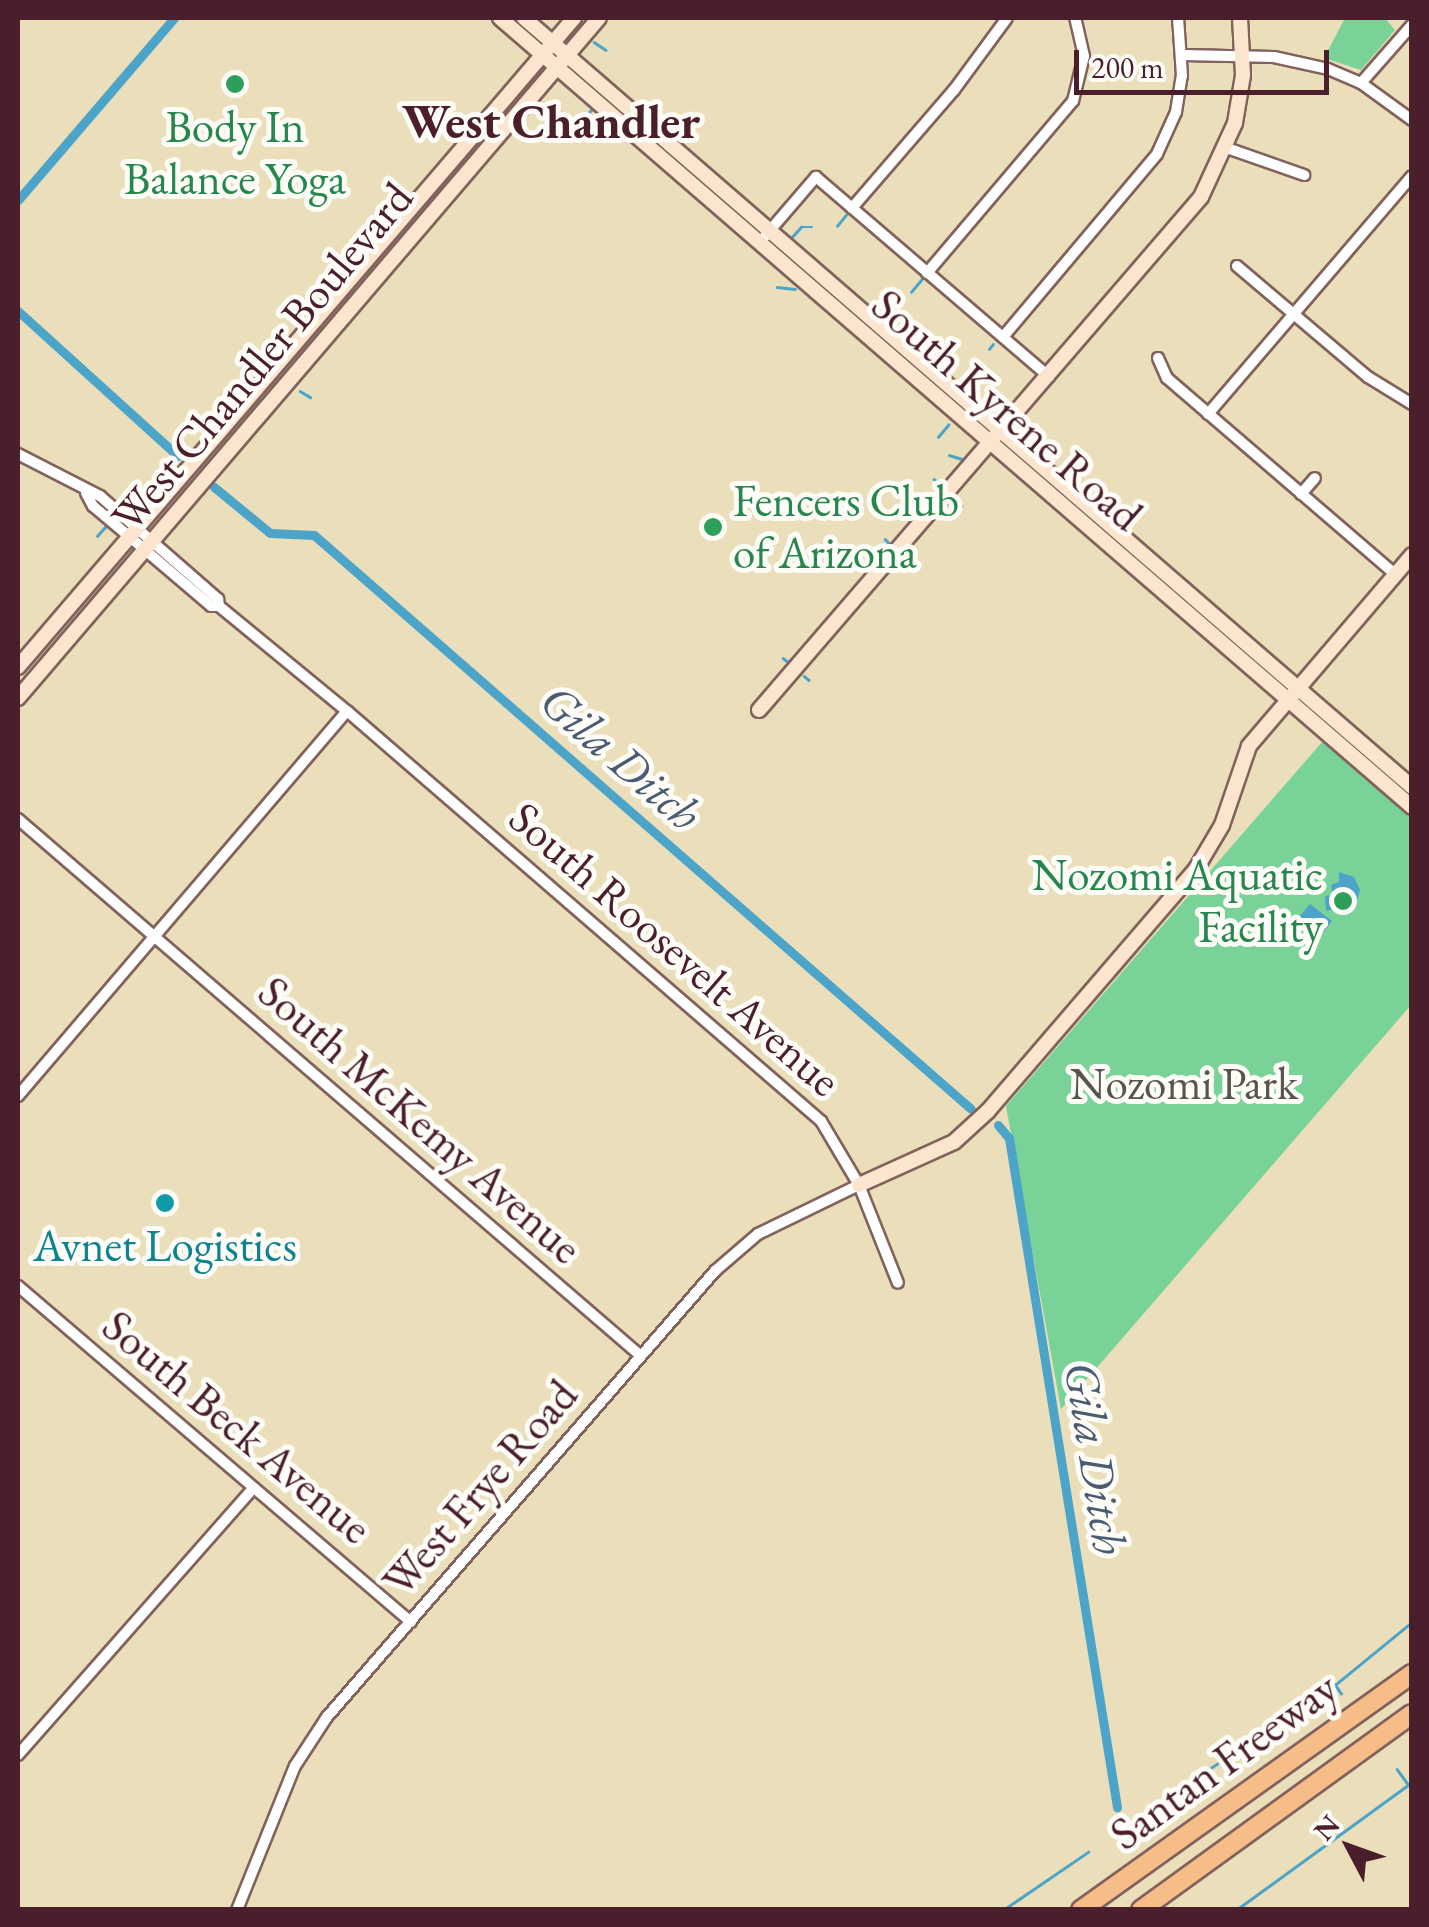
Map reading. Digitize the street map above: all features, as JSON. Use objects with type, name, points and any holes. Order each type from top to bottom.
[{"type":"highway","points":[[1350,1716],[1412,1664]]},
{"type":"highway","name":"Santan Freeway","points":[[1081,1910],[1412,1674]]},
{"type":"highway","name":"Santan Freeway","points":[[1140,1910],[1412,1714]]},
{"type":"highway","points":[[1334,1770],[1412,1725]]},
{"type":"main road","points":[[500,18],[561,61]]},
{"type":"main road","points":[[524,18],[547,49]]},
{"type":"main road","name":"West Chandler Boulevard","points":[[18,667],[574,18]]},
{"type":"main road","name":"West Chandler Boulevard","points":[[18,698],[598,18]]},
{"type":"main road","points":[[758,710],[1190,212],[1227,148],[1241,94],[1244,56],[1240,18]]},
{"type":"main road","name":"South Kyrene Road","points":[[561,61],[672,148],[764,237],[1292,693],[1412,806]]},
{"type":"main road","name":"South Kyrene Road","points":[[561,61],[684,177],[764,237]]},
{"type":"main road","points":[[672,148],[684,177]]},
{"type":"main road","points":[[859,1185],[954,1142],[988,1111],[1196,869],[1222,825],[1243,758],[1292,693],[1412,555]]},
{"type":"main road","name":"South Kyrene Road","points":[[1292,693],[1412,787]]},
{"type":"street","points":[[852,208],[954,90],[1007,18]]},
{"type":"street","points":[[927,273],[1073,101],[1084,56],[1075,18]]},
{"type":"street","points":[[1002,338],[1157,154],[1176,112],[1183,56],[1178,18]]},
{"type":"street","points":[[1361,83],[1411,26],[1400,18]]},
{"type":"street","points":[[1183,56],[1299,61],[1361,83],[1412,120]]},
{"type":"street","points":[[1227,148],[1304,176]]},
{"type":"street","points":[[1208,414],[1412,176]]},
{"type":"street","points":[[764,237],[816,177],[1049,377]]},
{"type":"street","points":[[1237,266],[1376,383],[1412,404]]},
{"type":"street","points":[[1158,358],[1167,378],[1395,574]]},
{"type":"street","name":"South Roosevelt Avenue","points":[[18,454],[86,493],[100,496],[133,533],[211,606],[220,606],[347,711],[821,1120],[859,1185],[898,1284]]},
{"type":"street","points":[[1301,494],[1315,478]]},
{"type":"street","points":[[18,1096],[347,711]]},
{"type":"street","name":"South McKemy Avenue","points":[[18,819],[641,1356]]},
{"type":"street","name":"West Frye Road","points":[[237,1910],[295,1766],[327,1717],[716,1271],[758,1234],[859,1185]]},
{"type":"street","name":"South Beck Avenue","points":[[18,1286],[411,1622]]},
{"type":"street","points":[[18,1755],[252,1488]]},
{"type":"green space","points":[[1345,18],[1385,18],[1395,30],[1361,70],[1324,58]]},
{"type":"green space","name":"Nozomi Park","points":[[1323,741],[1411,816],[1411,1005],[1061,1409],[1006,1106]]},
{"type":"water","points":[[1339,872],[1354,877],[1360,890],[1356,904],[1326,911],[1325,896],[1341,894],[1332,891],[1331,885],[1339,882]]},
{"type":"water","points":[[1310,904],[1332,921],[1316,942],[1294,923]]},
{"type":"waterway","name":"Gila Ditch","points":[[18,200],[174,18]]},
{"type":"waterway","points":[[594,42],[606,50]]},
{"type":"waterway","points":[[548,102],[561,113]]},
{"type":"waterway","points":[[580,122],[591,110]]},
{"type":"waterway","points":[[454,127],[460,132]]},
{"type":"waterway","points":[[837,226],[846,215]]},
{"type":"waterway","points":[[791,238],[801,227],[812,227]]},
{"type":"waterway","points":[[911,292],[921,280]]},
{"type":"waterway","points":[[777,287],[795,289]]},
{"type":"waterway","name":"Gila Ditch","points":[[18,311],[178,456]]},
{"type":"waterway","points":[[989,349],[993,344]]},
{"type":"waterway","points":[[963,387],[981,367]]},
{"type":"waterway","points":[[300,391],[310,397]]},
{"type":"waterway","points":[[938,437],[948,425]]},
{"type":"waterway","points":[[949,455],[962,459]]},
{"type":"waterway","points":[[934,479],[941,485]]},
{"type":"waterway","name":"Gila Ditch","points":[[214,487],[270,533],[314,535],[971,1109]]},
{"type":"waterway","points":[[123,506],[132,495]]},
{"type":"waterway","points":[[956,500],[962,506]]},
{"type":"waterway","points":[[97,536],[105,527]]},
{"type":"waterway","points":[[885,539],[889,543]]},
{"type":"waterway","points":[[783,658],[787,661]]},
{"type":"waterway","points":[[804,676],[809,680]]},
{"type":"waterway","name":"Gila Ditch","points":[[998,1125],[1009,1138],[1117,1807]]},
{"type":"waterway","points":[[1145,1812],[1335,1685],[1412,1622]]},
{"type":"waterway","points":[[1336,1686],[1341,1693]]},
{"type":"waterway","points":[[1397,1769],[1408,1784]]},
{"type":"waterway","points":[[1236,1910],[1412,1782]]},
{"type":"waterway","points":[[1003,1910],[1088,1852]]},
{"type":"place","name":"Body In Balance Yoga","points":[[235,84]]},
{"type":"place","name":"Fencers Club of Arizona","points":[[713,527]]},
{"type":"place","name":"Nozomi Aquatic Facility","points":[[1343,901]]},
{"type":"place","name":"Avnet Logistics","points":[[165,1203]]},
{"type":"district","name":"West Chandler","points":[[551,122]]}]
